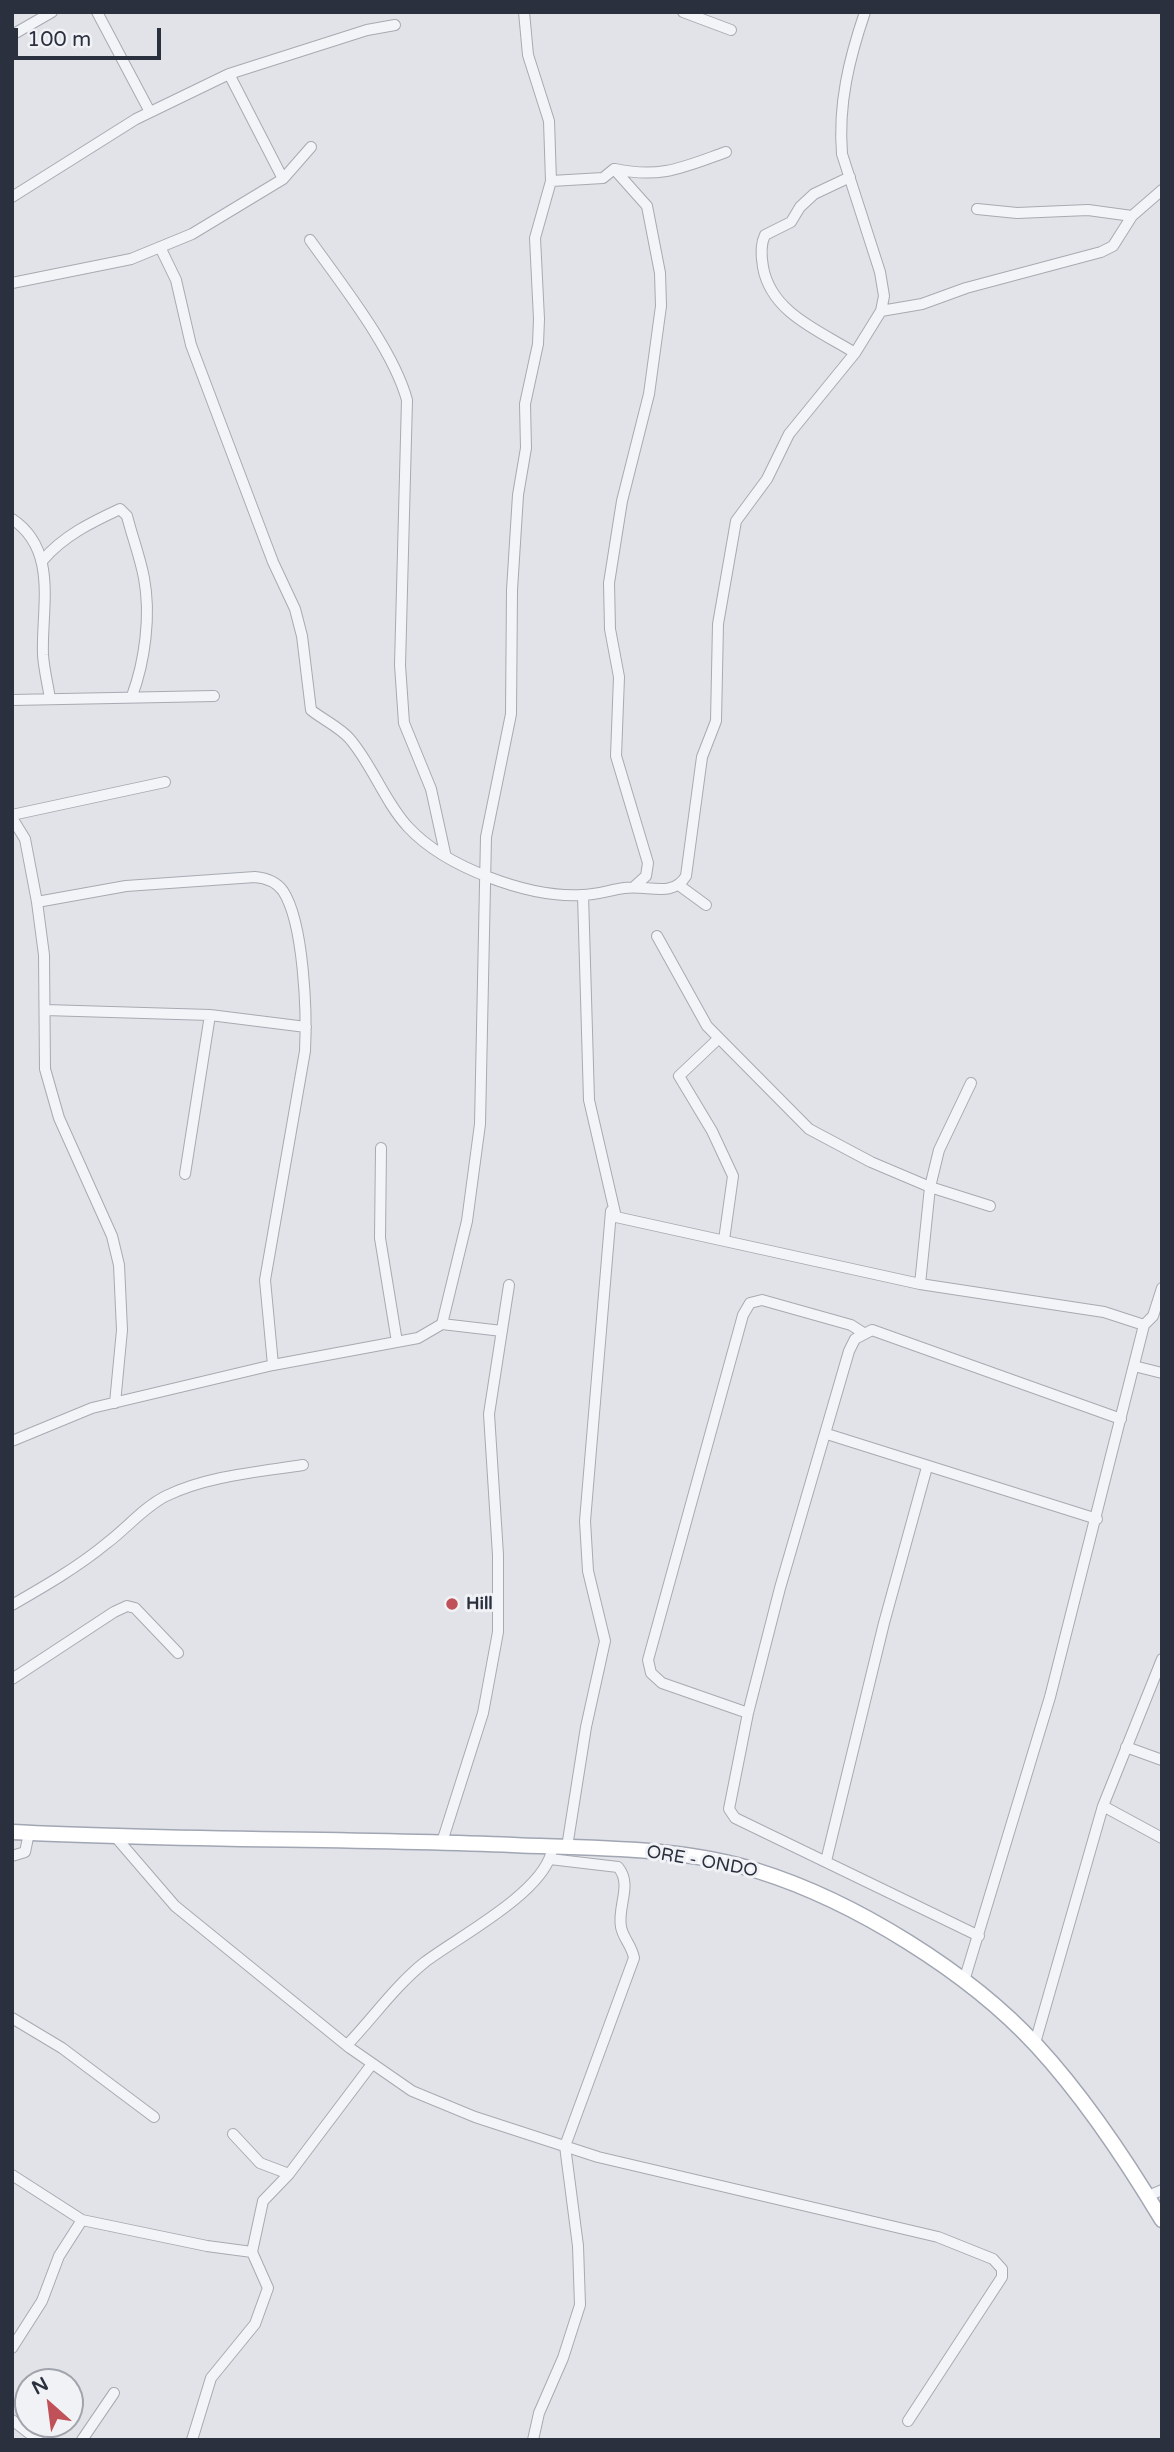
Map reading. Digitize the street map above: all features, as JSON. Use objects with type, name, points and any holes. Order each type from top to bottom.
[{"type":"main road","points":[[12,1823],[83,1828],[106,1834]]},
{"type":"main road","points":[[12,1832],[106,1834]]},
{"type":"main road","name":"ORE - ONDO","points":[[106,1834],[308,1842],[442,1842],[556,1851],[660,1852],[755,1870],[806,1887],[856,1912],[964,1981],[1035,2043],[1155,2193],[1162,2220]]},
{"type":"street","points":[[12,35],[52,12]]},
{"type":"street","points":[[97,12],[150,112]]},
{"type":"street","points":[[12,1441],[66,1418],[115,1403],[274,1365],[426,1336],[442,1324],[467,1222],[480,1124],[486,837],[511,714],[512,590],[518,495],[526,448],[525,404],[538,344],[535,238],[551,181],[549,121],[528,55],[524,12]]},
{"type":"street","points":[[683,12],[731,30]]},
{"type":"street","points":[[160,247],[166,254],[176,280],[185,325],[273,562],[295,609],[302,636],[311,710],[349,738],[407,827],[484,878],[545,892],[583,895],[635,886],[673,890],[680,886],[686,876],[702,757],[716,721],[718,624],[736,521],[767,478],[789,434],[855,353],[881,311],[884,296],[880,272],[842,154],[841,111],[851,53],[865,12]]},
{"type":"street","points":[[12,197],[150,112],[229,74],[367,30],[395,25]]},
{"type":"street","points":[[229,74],[282,178]]},
{"type":"street","points":[[12,283],[120,261],[192,234],[282,178],[312,147]]},
{"type":"street","points":[[614,169],[643,175],[669,172],[726,152]]},
{"type":"street","points":[[551,181],[603,178],[614,169]]},
{"type":"street","points":[[614,169],[647,206],[660,273],[661,306],[644,422],[622,501],[609,583],[610,629],[619,677],[616,755],[648,863],[646,876],[635,886]]},
{"type":"street","points":[[849,177],[814,194],[800,207],[792,222],[765,235],[761,256],[764,273],[781,304],[792,315],[855,353]]},
{"type":"street","points":[[881,311],[922,304],[966,288],[1101,252],[1113,246],[1132,216],[1162,190]]},
{"type":"street","points":[[977,209],[1017,213],[1088,210],[1132,216]]},
{"type":"street","points":[[310,240],[368,325],[403,385],[407,400],[400,665],[404,723],[430,789],[445,853]]},
{"type":"street","points":[[43,560],[54,547],[107,514],[120,509],[127,516],[144,579],[146,600],[141,665],[132,696]]},
{"type":"street","points":[[12,519],[19,524],[43,560],[47,613],[43,655],[50,699]]},
{"type":"street","points":[[12,700],[214,696]]},
{"type":"street","points":[[115,1403],[122,1331],[119,1265],[112,1237],[59,1118],[45,1069],[44,955],[26,839],[12,816],[165,782]]},
{"type":"street","points":[[37,902],[126,886],[255,877],[270,879],[283,891],[295,922],[306,1027],[305,1051],[265,1280],[274,1365]]},
{"type":"street","points":[[680,886],[706,905]]},
{"type":"street","points":[[346,2045],[425,1963],[488,1922],[542,1872],[556,1851],[606,1641],[588,1571],[585,1533],[611,1209],[589,1100],[583,895]]},
{"type":"street","points":[[657,936],[699,1013],[718,1039],[809,1129],[835,1145],[930,1187],[990,1206]]},
{"type":"street","points":[[46,1010],[210,1015],[306,1027]]},
{"type":"street","points":[[185,1174],[210,1015]]},
{"type":"street","points":[[718,1039],[680,1076],[712,1130],[733,1176],[724,1240]]},
{"type":"street","points":[[920,1284],[930,1187],[939,1150],[971,1083]]},
{"type":"street","points":[[381,1148],[380,1238],[397,1342]]},
{"type":"street","points":[[611,1209],[619,1219],[920,1284],[1104,1312],[1144,1325]]},
{"type":"street","points":[[442,1842],[480,1725],[498,1632],[498,1555],[489,1414],[509,1285]]},
{"type":"street","points":[[964,1981],[1050,1697],[1144,1325],[1153,1316],[1162,1288]]},
{"type":"street","points":[[748,1713],[662,1683],[651,1673],[648,1660],[743,1315],[750,1303],[762,1300],[851,1325],[862,1332],[872,1330],[912,1342],[1121,1419]]},
{"type":"street","points":[[442,1324],[502,1331]]},
{"type":"street","points":[[862,1332],[849,1351],[780,1588],[748,1713],[729,1809],[735,1818],[979,1936]]},
{"type":"street","points":[[1134,1366],[1162,1374]]},
{"type":"street","points":[[827,1434],[1097,1519]]},
{"type":"street","points":[[12,1605],[63,1575],[131,1524],[150,1505],[167,1495],[193,1486],[303,1465]]},
{"type":"street","points":[[826,1861],[884,1623],[927,1467]]},
{"type":"street","points":[[12,1679],[127,1606],[135,1608],[178,1653]]},
{"type":"street","points":[[1035,2043],[1103,1806],[1162,1658]]},
{"type":"street","points":[[1126,1747],[1162,1760]]},
{"type":"street","points":[[1103,1806],[1162,1838]]},
{"type":"street","points":[[12,1856],[25,1852],[29,1833]]},
{"type":"street","points":[[106,1834],[175,1906],[346,2045],[412,2091],[475,2117],[598,2157],[938,2237],[1000,2265],[1002,2277],[993,2293],[908,2421]]},
{"type":"street","points":[[533,2440],[580,2305],[579,2246],[565,2146],[634,1958],[621,1927],[624,1874],[618,1867],[556,1851]]},
{"type":"street","points":[[12,2018],[62,2048],[155,2117]]},
{"type":"street","points":[[192,2440],[211,2378],[255,2324],[268,2288],[252,2252],[263,2201],[289,2174],[372,2064]]},
{"type":"street","points":[[233,2134],[260,2162],[289,2174]]},
{"type":"street","points":[[12,2175],[82,2220],[207,2246],[252,2252]]},
{"type":"street","points":[[12,2348],[42,2301],[59,2256],[82,2220]]},
{"type":"street","points":[[82,2440],[114,2393]]},
{"type":"street","points":[[12,2420],[38,2440]]},
{"type":"place","name":"Hill","points":[[452,1604]]}]
